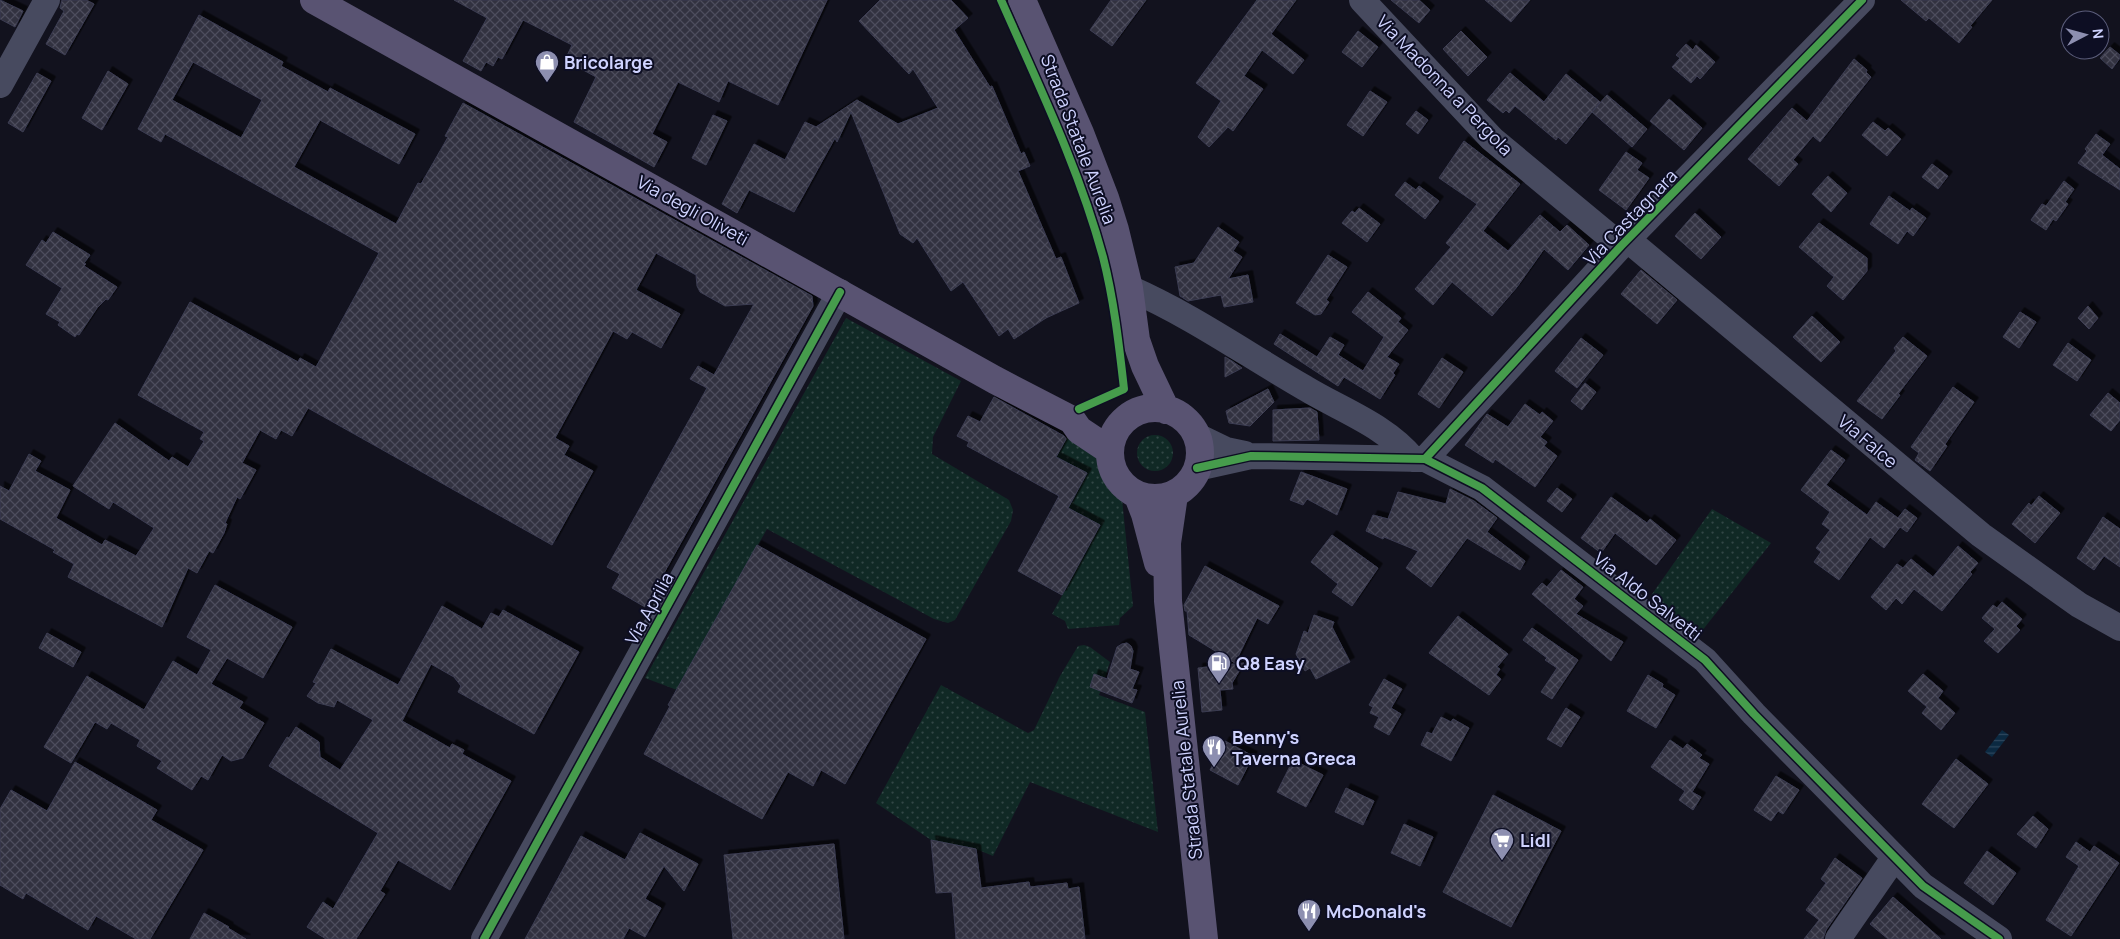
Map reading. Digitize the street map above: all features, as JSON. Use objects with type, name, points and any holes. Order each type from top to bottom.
[{"type":"main road","name":"Via degli Oliveti","points":[[314,0],[995,380],[1072,420],[1079,430],[1110,450]]},
{"type":"main road","name":"Strada Statale Aurelia","points":[[1022,0],[1080,133],[1105,198],[1129,288],[1136,340],[1145,366],[1166,410]]},
{"type":"main road","name":"Strada Statale Aurelia","points":[[1110,450],[1113,436],[1126,420],[1136,340]]},
{"type":"main road","points":[[1110,450],[1111,464],[1116,477],[1126,488],[1138,496],[1162,498],[1174,495],[1192,479],[1198,468],[1200,457],[1197,436],[1189,424],[1179,415],[1155,408],[1143,410],[1126,420]]},
{"type":"main road","name":"Via degli Oliveti","points":[[1072,420],[1126,420]]},
{"type":"main road","name":"Strada Statale Aurelia","points":[[1174,495],[1167,542],[1168,601],[1204,939]]},
{"type":"main road","name":"Strada Statale Aurelia","points":[[1138,496],[1145,514],[1168,601]]},
{"type":"street","points":[[0,85],[47,0]]},
{"type":"street","name":"Via Madonna a Pergola","points":[[1362,0],[1492,139],[1624,243]]},
{"type":"street","name":"Via Castagnara","points":[[1419,459],[1624,243],[1862,0]]},
{"type":"street","name":"Via Falce","points":[[1624,243],[1981,535],[2079,605],[2120,628]]},
{"type":"street","points":[[1129,288],[1166,304],[1306,389],[1374,427],[1419,459]]},
{"type":"street","name":"Via Aprilia","points":[[484,939],[840,292]]},
{"type":"street","name":"Via Aldo Salvetti","points":[[1197,436],[1226,450],[1251,456],[1419,459],[1482,488],[1705,660],[1923,886],[1999,939]]},
{"type":"street","name":"Via Aldo Salvetti","points":[[1198,468],[1251,456]]},
{"type":"street","points":[[1838,939],[1894,858]]},
{"type":"green space","points":[[846,318],[961,381],[933,437],[932,454],[1009,500],[1013,510],[1011,521],[955,620],[948,623],[934,619],[767,529],[677,690],[645,678]]},
{"type":"green space","points":[[1155,435],[1162,436],[1168,440],[1172,446],[1172,460],[1168,466],[1162,470],[1155,471],[1148,470],[1142,466],[1138,460],[1137,453],[1138,446],[1142,440],[1148,436]]},
{"type":"green space","points":[[1067,437],[1095,453],[1109,487],[1122,499],[1133,606],[1120,618],[1119,625],[1068,629],[1065,621],[1052,614],[1100,526],[1068,508],[1087,474],[1055,461]]},
{"type":"green space","points":[[1712,509],[1771,543],[1698,636],[1650,597]]},
{"type":"green space","points":[[1078,646],[1090,647],[1110,662],[1099,695],[1145,712],[1158,832],[1030,782],[993,856],[976,849],[931,840],[876,803],[941,685],[1028,733],[1034,730],[1060,676]]},
{"type":"water","points":[[2002,730],[2009,735],[1992,757],[1985,752]]},
{"type":"building","points":[[0,0],[23,11],[15,27],[0,19]]},
{"type":"building","points":[[62,0],[86,0],[94,4],[65,55],[46,44],[64,11],[60,8]]},
{"type":"building","points":[[454,0],[827,0],[778,105],[728,81],[719,102],[678,82],[652,134],[667,142],[654,167],[574,122],[596,77],[565,60],[572,45],[523,20],[502,59],[498,57],[493,66],[486,62],[481,71],[463,61],[487,18]]},
{"type":"building","points":[[880,0],[951,0],[968,18],[954,30],[990,87],[992,86],[1021,154],[1024,152],[1030,166],[1018,171],[1056,259],[1061,257],[1079,303],[1046,318],[1014,339],[1008,329],[999,336],[963,282],[951,291],[917,238],[913,243],[900,234],[851,112],[837,142],[835,138],[794,212],[749,190],[737,213],[722,204],[754,144],[785,160],[805,122],[816,127],[857,100],[898,124],[938,108],[913,69],[909,74],[859,21]]},
{"type":"building","points":[[1111,0],[1146,0],[1112,46],[1090,30]]},
{"type":"building","points":[[1257,0],[1296,0],[1271,34],[1304,60],[1293,74],[1262,50],[1244,76],[1263,89],[1233,131],[1228,127],[1209,147],[1198,137],[1221,101],[1196,83]]},
{"type":"building","points":[[1391,0],[1419,0],[1430,10],[1419,23]]},
{"type":"building","points":[[1485,0],[1530,0],[1511,22]]},
{"type":"building","points":[[1901,0],[1992,0],[1970,26],[1972,27],[1959,43],[1929,18],[1926,21]]},
{"type":"building","points":[[199,15],[283,62],[281,66],[328,92],[330,88],[415,134],[399,164],[320,120],[294,167],[396,224],[418,183],[421,184],[448,137],[445,136],[463,103],[812,296],[813,306],[645,607],[612,588],[620,574],[607,567],[707,388],[690,379],[698,366],[714,375],[754,304],[725,306],[700,292],[697,286],[696,275],[656,253],[636,290],[680,314],[661,348],[632,332],[627,339],[613,331],[555,438],[569,446],[564,455],[593,471],[552,545],[308,408],[292,436],[281,430],[276,439],[260,430],[242,463],[256,470],[240,499],[237,497],[225,523],[227,524],[224,533],[213,553],[209,551],[197,573],[188,568],[162,627],[68,577],[74,564],[53,552],[55,550],[0,519],[0,486],[9,491],[29,454],[41,461],[35,471],[70,490],[56,518],[102,545],[105,540],[136,556],[154,528],[113,502],[109,509],[73,486],[115,423],[169,461],[172,457],[188,467],[204,441],[200,439],[204,432],[138,395],[190,302],[298,362],[300,358],[316,367],[379,253],[165,134],[161,142],[138,129]],"holes":[[[193,62],[262,100],[241,138],[172,100]]]},
{"type":"building","points":[[1358,31],[1378,47],[1362,67],[1342,52]]},
{"type":"building","points":[[1461,31],[1487,57],[1468,76],[1443,49]]},
{"type":"building","points":[[1686,44],[1693,50],[1696,45],[1715,62],[1700,79],[1697,76],[1691,83],[1672,67],[1680,58],[1676,55]]},
{"type":"building","points":[[2110,47],[2120,55],[2112,69],[2102,60],[2110,60]]},
{"type":"building","points":[[1854,59],[1867,70],[1866,72],[1871,77],[1820,142],[1813,136],[1793,160],[1798,164],[1779,186],[1748,159],[1792,108],[1807,121]]},
{"type":"building","points":[[108,71],[128,84],[102,130],[82,118]]},
{"type":"building","points":[[37,73],[51,81],[23,132],[8,123]]},
{"type":"building","points":[[1510,73],[1544,102],[1566,74],[1600,102],[1566,144],[1558,137],[1556,140],[1515,106],[1509,113],[1506,110],[1503,113],[1487,100]]},
{"type":"building","points":[[1370,91],[1387,102],[1363,136],[1347,125]]},
{"type":"building","points":[[1607,95],[1647,129],[1632,147],[1592,112]]},
{"type":"building","points":[[1669,99],[1702,128],[1684,150],[1650,121]]},
{"type":"building","points":[[1416,111],[1428,120],[1418,134],[1406,124]]},
{"type":"building","points":[[713,115],[727,121],[706,165],[692,158]]},
{"type":"building","points":[[1873,122],[1885,131],[1888,128],[1901,139],[1887,156],[1862,135]]},
{"type":"building","points":[[2096,134],[2110,144],[2102,155],[2120,169],[2120,190],[2078,163]]},
{"type":"building","points":[[1464,141],[1520,184],[1483,231],[1508,251],[1540,215],[1560,232],[1567,225],[1589,245],[1568,270],[1544,249],[1517,287],[1492,316],[1452,282],[1433,305],[1415,289],[1451,247],[1446,243],[1477,204],[1439,178]]},
{"type":"building","points":[[1626,152],[1642,163],[1637,170],[1649,178],[1626,210],[1599,190]]},
{"type":"building","points":[[1932,164],[1948,176],[1938,189],[1922,177]]},
{"type":"building","points":[[1828,176],[1847,193],[1831,212],[1812,194]]},
{"type":"building","points":[[2064,181],[2074,189],[2065,202],[2068,204],[2056,221],[2053,219],[2046,230],[2031,220],[2042,204],[2046,206]]},
{"type":"building","points":[[1405,182],[1416,190],[1419,186],[1439,201],[1425,219],[1395,195]]},
{"type":"building","points":[[1889,196],[1910,211],[1912,208],[1926,218],[1913,236],[1907,231],[1898,244],[1870,224]]},
{"type":"building","points":[[1359,208],[1380,224],[1367,242],[1342,223],[1352,211],[1355,213]]},
{"type":"building","points":[[1695,213],[1721,237],[1701,259],[1675,236]]},
{"type":"building","points":[[1819,223],[1867,258],[1867,271],[1843,300],[1827,286],[1834,277],[1799,247]]},
{"type":"building","points":[[1218,227],[1239,242],[1233,251],[1242,257],[1228,279],[1248,275],[1253,302],[1224,307],[1221,295],[1188,301],[1180,296],[1175,267],[1194,263]]},
{"type":"building","points":[[53,232],[90,255],[84,266],[117,287],[108,300],[106,299],[97,308],[79,335],[77,334],[75,337],[58,325],[60,322],[46,314],[62,288],[26,265],[42,240],[46,243]]},
{"type":"building","points":[[1328,255],[1347,267],[1326,300],[1329,302],[1321,314],[1315,315],[1296,303]]},
{"type":"building","points":[[1641,270],[1677,300],[1657,324],[1621,294]]},
{"type":"building","points":[[1368,292],[1401,318],[1398,322],[1408,330],[1387,357],[1399,364],[1393,373],[1395,375],[1380,399],[1344,377],[1338,386],[1274,344],[1280,334],[1317,357],[1330,337],[1344,345],[1338,355],[1363,371],[1384,337],[1352,312]]},
{"type":"building","points":[[2088,306],[2098,318],[2089,329],[2078,318]]},
{"type":"building","points":[[2020,312],[2036,322],[2019,348],[2003,337]]},
{"type":"building","points":[[1812,316],[1840,342],[1821,362],[1793,337]]},
{"type":"building","points":[[1903,337],[1927,356],[1898,394],[1900,395],[1882,419],[1857,401],[1896,351],[1894,348]]},
{"type":"building","points":[[1581,338],[1603,355],[1577,388],[1555,371]]},
{"type":"building","points":[[2068,343],[2091,360],[2077,381],[2053,365]]},
{"type":"building","points":[[1225,357],[1232,361],[1242,368],[1225,377]]},
{"type":"building","points":[[1442,358],[1463,372],[1439,408],[1418,394]]},
{"type":"building","points":[[1585,383],[1596,392],[1582,410],[1571,401]]},
{"type":"building","points":[[1953,387],[1974,402],[1945,444],[1947,446],[1930,471],[1915,460],[1919,453],[1911,447]]},
{"type":"building","points":[[1268,389],[1274,402],[1250,426],[1229,423],[1226,411]]},
{"type":"building","points":[[2108,393],[2120,403],[2120,420],[2111,431],[2090,415]]},
{"type":"building","points":[[994,397],[1064,436],[1066,439],[1056,457],[1087,473],[1068,508],[1100,525],[1062,595],[1018,571],[1059,496],[967,446],[969,442],[957,436],[968,416],[980,422]]},
{"type":"building","points":[[1525,404],[1540,415],[1542,412],[1553,421],[1540,437],[1547,442],[1544,446],[1557,456],[1535,487],[1495,459],[1493,463],[1465,445],[1487,414],[1508,427]]},
{"type":"building","points":[[1310,408],[1317,412],[1319,440],[1273,441],[1273,410]]},
{"type":"building","points":[[1831,450],[1845,460],[1826,485],[1867,515],[1876,502],[1898,518],[1905,509],[1917,518],[1907,532],[1900,527],[1884,548],[1870,537],[1839,580],[1814,562],[1821,552],[1816,548],[1830,530],[1822,524],[1830,512],[1801,490]]},
{"type":"building","points":[[1301,472],[1347,489],[1337,515],[1307,499],[1303,505],[1290,500]]},
{"type":"building","points":[[1557,488],[1572,499],[1562,512],[1547,501]]},
{"type":"building","points":[[1450,489],[1474,501],[1497,518],[1487,532],[1525,561],[1520,570],[1467,538],[1431,587],[1406,568],[1418,551],[1366,531],[1373,515],[1388,519],[1398,492],[1446,504]]},
{"type":"building","points":[[2039,496],[2060,513],[2035,543],[2012,524],[2029,503],[2031,506]]},
{"type":"building","points":[[1611,497],[1647,523],[1650,519],[1676,540],[1656,565],[1615,533],[1601,553],[1581,538]]},
{"type":"building","points":[[2103,517],[2120,529],[2120,567],[2104,556],[2094,570],[2077,558]]},
{"type":"building","points":[[1332,535],[1378,568],[1352,606],[1332,592],[1338,584],[1311,562]]},
{"type":"building","points":[[757,545],[926,639],[845,784],[821,770],[813,786],[788,772],[762,819],[644,754],[670,706],[668,705]]},
{"type":"building","points":[[1958,546],[1978,563],[1970,572],[1972,574],[1942,611],[1914,589],[1902,604],[1896,598],[1886,610],[1871,597],[1897,564],[1903,568],[1911,559],[1933,577]]},
{"type":"building","points":[[1205,566],[1279,606],[1268,624],[1257,618],[1235,663],[1189,635],[1187,611],[1185,611],[1184,605]]},
{"type":"building","points":[[1561,570],[1583,587],[1574,599],[1583,606],[1576,614],[1623,642],[1611,661],[1532,594],[1542,583],[1547,587]]},
{"type":"building","points":[[215,585],[292,627],[263,678],[227,658],[211,684],[243,702],[239,708],[264,723],[243,758],[231,761],[222,755],[208,780],[201,776],[192,790],[157,768],[162,761],[137,746],[140,740],[111,723],[107,729],[95,722],[71,763],[44,747],[87,676],[144,710],[173,661],[197,675],[211,650],[187,637]]},
{"type":"building","points":[[2002,602],[2022,619],[2016,626],[2020,630],[1998,653],[1984,641],[1995,629],[1982,618],[1993,605],[1997,608]]},
{"type":"building","points":[[442,606],[482,629],[491,613],[499,617],[503,610],[579,652],[534,734],[458,692],[461,686],[454,677],[431,664],[402,721],[450,748],[452,744],[464,750],[462,754],[511,781],[450,890],[398,860],[380,891],[385,894],[356,939],[326,939],[307,927],[323,902],[333,909],[378,833],[269,766],[287,737],[289,738],[296,727],[319,742],[320,757],[340,770],[373,720],[337,700],[334,707],[318,703],[307,696],[316,683],[313,682],[331,649],[398,685]]},
{"type":"building","points":[[1314,615],[1334,622],[1332,627],[1350,662],[1316,679],[1310,668],[1305,671],[1296,654],[1304,631],[1308,633]]},
{"type":"building","points":[[1458,616],[1508,654],[1497,667],[1500,669],[1496,675],[1501,679],[1489,695],[1429,653]]},
{"type":"building","points":[[1532,628],[1578,660],[1552,699],[1541,692],[1557,668],[1523,640]]},
{"type":"building","points":[[47,633],[81,652],[73,667],[39,648]]},
{"type":"building","points":[[1127,643],[1133,651],[1130,669],[1139,672],[1132,689],[1137,690],[1132,703],[1090,687],[1094,674],[1107,679],[1117,647]]},
{"type":"building","points":[[1244,663],[1232,683],[1233,689],[1220,690],[1222,710],[1202,712],[1198,668]]},
{"type":"building","points":[[1923,674],[1943,691],[1938,698],[1955,713],[1941,730],[1922,713],[1927,707],[1908,691]]},
{"type":"building","points":[[1648,675],[1663,684],[1662,687],[1675,695],[1656,728],[1627,711]]},
{"type":"building","points":[[1384,679],[1402,689],[1391,708],[1401,714],[1389,735],[1374,727],[1379,717],[1370,713],[1373,707],[1369,705]]},
{"type":"building","points":[[1566,708],[1580,717],[1561,747],[1547,739]]},
{"type":"building","points":[[1441,717],[1451,722],[1453,719],[1469,728],[1451,761],[1421,745],[1427,732],[1432,734]]},
{"type":"building","points":[[1670,740],[1683,749],[1687,744],[1702,755],[1699,758],[1709,764],[1692,792],[1701,797],[1693,810],[1679,800],[1685,791],[1651,767]]},
{"type":"building","points":[[1225,741],[1253,756],[1238,785],[1210,770]]},
{"type":"building","points":[[1956,759],[1988,784],[1954,828],[1922,804]]},
{"type":"building","points":[[1293,760],[1323,775],[1306,807],[1277,792]]},
{"type":"building","points":[[75,762],[157,810],[151,820],[203,850],[150,939],[136,939],[96,916],[88,930],[26,893],[23,899],[0,885],[0,809],[11,790],[47,811]]},
{"type":"building","points":[[1776,776],[1799,790],[1783,814],[1778,811],[1771,821],[1754,810]]},
{"type":"building","points":[[1346,788],[1374,801],[1363,825],[1335,812]]},
{"type":"building","name":"Lidl","points":[[1493,795],[1561,831],[1511,927],[1443,892]]},
{"type":"building","points":[[2033,816],[2048,829],[2036,848],[2017,834]]},
{"type":"building","points":[[1404,824],[1433,837],[1420,866],[1391,853]]},
{"type":"building","points":[[640,833],[698,864],[684,891],[664,866],[645,899],[661,908],[645,937],[629,928],[623,939],[525,939],[581,836],[625,860]]},
{"type":"building","points":[[931,840],[976,849],[981,888],[1029,882],[1030,887],[1067,883],[1068,889],[1079,887],[1085,939],[956,939],[952,892],[936,893]]},
{"type":"building","points":[[2076,842],[2090,852],[2094,846],[2119,863],[2071,936],[2046,920],[2079,866],[2066,857]]},
{"type":"building","points":[[834,844],[844,939],[733,939],[724,855]]},
{"type":"building","points":[[1987,851],[2016,873],[1993,905],[1964,883]]},
{"type":"building","points":[[1835,858],[1862,878],[1826,930],[1823,939],[1804,939],[1819,920],[1806,910],[1826,883],[1821,879]]},
{"type":"building","points":[[1893,897],[1941,939],[1888,939],[1870,924]]},
{"type":"building","points":[[204,913],[229,927],[246,939],[190,939]]},
{"type":"cycle path","points":[[1001,0],[1070,159],[1093,224],[1110,290],[1124,389],[1079,409]]},
{"type":"cycle path","points":[[1425,459],[1621,246],[1862,0]]},
{"type":"cycle path","points":[[484,939],[840,292]]},
{"type":"cycle path","points":[[1197,468],[1251,456],[1425,459],[1482,488],[1705,660],[1754,714],[1923,886],[1999,939]]},
{"type":"place","name":"Bricolarge","points":[[547,83]]},
{"type":"place","name":"Q8 Easy","points":[[1219,684]]},
{"type":"place","name":"Benny's Taverna Greca","points":[[1214,768]]},
{"type":"place","name":"Lidl","points":[[1502,861]]},
{"type":"place","name":"McDonald's","points":[[1309,932]]}]
